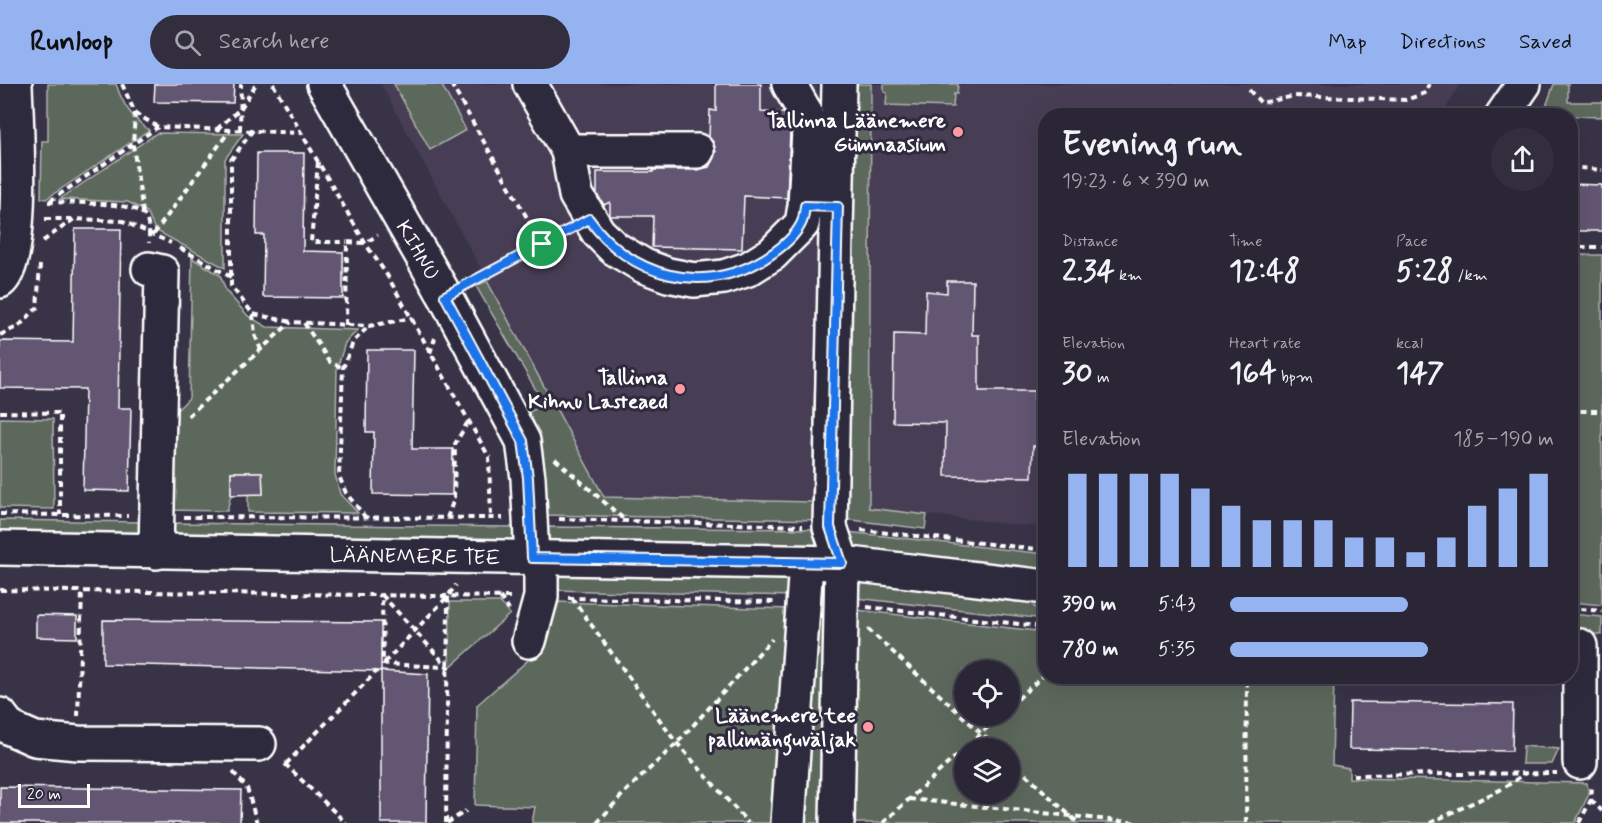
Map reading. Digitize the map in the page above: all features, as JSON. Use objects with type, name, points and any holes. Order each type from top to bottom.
[{"type":"street","points":[[0,281],[11,264],[24,229],[15,84]]},
{"type":"street","name":"KIHNU","points":[[324,84],[445,296],[523,441],[541,597],[529,641]]},
{"type":"street","points":[[530,84],[568,151],[573,183],[589,219],[614,248],[644,266],[694,280],[724,277],[748,268],[772,254],[802,224],[809,131],[805,112],[789,84]]},
{"type":"street","points":[[837,823],[842,563],[830,527],[839,84]]},
{"type":"street","points":[[568,151],[697,151]]},
{"type":"street","points":[[805,206],[838,207]]},
{"type":"street","points":[[148,269],[162,272],[156,552]]},
{"type":"street","name":"LÄÄNEMERE TEE","points":[[0,548],[842,563],[1038,586]]},
{"type":"street","points":[[788,823],[806,563]]},
{"type":"street","points":[[1570,767],[1584,646]]},
{"type":"street","points":[[0,715],[10,728],[35,739],[78,743],[259,744]]},
{"type":"path","points":[[122,84],[135,113],[133,145],[143,213]]},
{"type":"path","points":[[240,130],[241,84]]},
{"type":"path","points":[[217,129],[241,108],[256,84]]},
{"type":"path","points":[[273,84],[365,243],[412,318],[489,457],[491,519]]},
{"type":"path","points":[[451,84],[542,244]]},
{"type":"path","points":[[1249,90],[1261,103],[1294,96],[1406,100],[1425,93],[1429,84]]},
{"type":"path","points":[[135,113],[158,127],[303,133]]},
{"type":"path","points":[[24,229],[158,127]]},
{"type":"path","points":[[154,234],[230,129]]},
{"type":"path","points":[[252,130],[231,160],[231,286],[254,315],[255,335],[261,350]]},
{"type":"path","points":[[318,160],[311,242],[365,243]]},
{"type":"path","points":[[1578,168],[1602,170]]},
{"type":"path","points":[[24,229],[42,242],[74,219]]},
{"type":"path","points":[[24,229],[74,219],[123,221],[154,234],[231,277]]},
{"type":"path","points":[[445,296],[589,219]]},
{"type":"path","points":[[346,325],[347,242]]},
{"type":"path","points":[[1578,247],[1602,247]]},
{"type":"path","points":[[387,275],[393,271]]},
{"type":"path","points":[[254,315],[292,322],[369,326],[412,318]]},
{"type":"path","points":[[186,418],[292,322]]},
{"type":"path","points":[[303,322],[330,362],[343,368]]},
{"type":"path","points":[[366,518],[346,493],[339,476],[343,368],[353,342],[369,326]]},
{"type":"path","points":[[1578,411],[1602,411]]},
{"type":"path","points":[[0,412],[60,413],[60,515]]},
{"type":"path","points":[[447,518],[454,499],[455,444],[469,420]]},
{"type":"path","points":[[523,441],[547,452],[626,521]]},
{"type":"path","points":[[78,743],[82,591]]},
{"type":"path","points":[[382,664],[382,595],[448,667]]},
{"type":"path","points":[[382,664],[448,596],[446,823]]},
{"type":"path","points":[[572,598],[677,743],[748,823]]},
{"type":"path","points":[[841,604],[986,738]]},
{"type":"path","points":[[1578,609],[1602,611]]},
{"type":"path","points":[[597,823],[626,791],[677,743],[773,638]]},
{"type":"path","points":[[382,664],[448,667]]},
{"type":"path","points":[[286,764],[377,670]]},
{"type":"path","points":[[1020,697],[1038,680]]},
{"type":"path","points":[[1246,823],[1247,684]]},
{"type":"path","points":[[1562,684],[1579,686]]},
{"type":"path","points":[[883,823],[989,726]]},
{"type":"path","points":[[210,744],[247,788],[257,823]]},
{"type":"path","points":[[259,744],[262,763],[286,764],[345,823]]},
{"type":"path","points":[[1353,775],[1527,773],[1570,767],[1593,772],[1591,800],[1579,823]]},
{"type":"path","points":[[1020,769],[1078,823]]},
{"type":"path","points":[[1430,823],[1502,789],[1527,773]]},
{"type":"path","points":[[909,799],[1138,823]]},
{"type":"path","points":[[1591,800],[1602,811]]},
{"type":"path","points":[[446,823],[466,811]]},
{"type":"shaded area","points":[[48,84],[116,84],[128,110],[149,130],[46,199],[41,198],[42,141],[48,141]]},
{"type":"shaded area","name":"Tallinna Kihnu Lasteaed","points":[[381,84],[817,84],[819,206],[812,502],[604,497]]},
{"type":"shaded area","points":[[394,84],[441,84],[466,130],[430,150]]},
{"type":"shaded area","points":[[845,84],[871,84],[869,508],[927,515],[925,529],[835,518]]},
{"type":"shaded area","points":[[871,84],[1460,84],[1446,108],[1038,108],[1038,527],[869,508]]},
{"type":"shaded area","points":[[884,84],[958,84],[953,107],[886,105],[887,93],[884,92]]},
{"type":"shaded area","points":[[1554,84],[1568,84],[1568,102],[1602,102],[1602,117],[1578,116],[1578,108],[1545,108]]},
{"type":"shaded area","points":[[157,133],[243,134],[225,159],[225,268],[155,230],[147,212],[128,202],[60,199]]},
{"type":"shaded area","points":[[819,212],[831,212],[825,520],[541,515],[526,414],[544,404],[476,286],[487,281],[604,497],[812,502]]},
{"type":"shaded area","points":[[1578,255],[1602,255],[1602,605],[1578,603]]},
{"type":"shaded area","points":[[192,258],[220,275],[226,291],[248,316],[267,327],[358,330],[345,343],[337,369],[335,474],[340,494],[358,513],[248,512],[248,494],[263,494],[262,472],[231,472],[231,495],[227,511],[167,510],[167,420],[189,398]]},
{"type":"shaded area","points":[[0,418],[53,419],[54,509],[0,508]]},
{"type":"shaded area","points":[[0,520],[146,522],[139,538],[0,535]]},
{"type":"shaded area","points":[[167,523],[519,527],[510,542],[178,539]]},
{"type":"shaded area","points":[[543,527],[822,529],[832,549],[553,543],[543,537]]},
{"type":"shaded area","points":[[838,531],[1038,553],[1038,572],[848,552]]},
{"type":"shaded area","points":[[560,569],[791,578],[793,596],[552,590],[552,577]]},
{"type":"shaded area","points":[[848,576],[1034,596],[1034,607],[1038,608],[1038,618],[847,597]]},
{"type":"shaded area","points":[[450,602],[500,602],[510,614],[449,668]]},
{"type":"shaded area","points":[[556,602],[792,609],[778,823],[532,823],[535,807],[475,805],[477,705],[535,654]]},
{"type":"shaded area","points":[[813,608],[833,610],[828,823],[798,823]]},
{"type":"shaded area","points":[[848,609],[1038,631],[1038,684],[1334,684],[1332,765],[1349,768],[1349,778],[1587,783],[1589,794],[1575,823],[844,823]]},
{"type":"shaded area","points":[[1578,615],[1602,617],[1602,635],[1578,632]]},
{"type":"shaded area","points":[[1523,746],[1559,749],[1552,764],[1522,764]]},
{"type":"building","points":[[155,84],[234,84],[233,103],[154,102]]},
{"type":"building","points":[[716,84],[761,84],[761,112],[784,113],[790,132],[787,198],[744,196],[742,249],[652,247],[653,216],[610,216],[610,202],[604,205],[597,194],[597,172],[653,172],[653,170],[697,170],[709,167],[716,152],[709,138],[710,110],[716,111]]},
{"type":"building","points":[[257,153],[304,153],[303,251],[343,252],[343,298],[263,297],[264,235],[256,235]]},
{"type":"building","points":[[1578,184],[1602,185],[1602,231],[1578,231]]},
{"type":"building","points":[[75,229],[121,229],[118,408],[131,408],[129,491],[83,490],[85,389],[0,388],[0,341],[73,342]]},
{"type":"building","points":[[947,281],[973,281],[972,335],[979,335],[979,391],[1034,391],[1034,399],[1038,399],[1038,446],[1033,446],[1032,477],[945,476],[946,423],[893,422],[894,334],[925,335],[926,291],[947,293]]},
{"type":"building","points":[[367,350],[414,350],[412,449],[453,449],[452,495],[373,494],[374,432],[366,432]]},
{"type":"building","points":[[231,472],[262,472],[263,494],[231,495]]},
{"type":"building","points":[[36,615],[77,616],[77,638],[36,637]]},
{"type":"building","points":[[103,620],[381,622],[381,671],[103,664]]},
{"type":"building","points":[[381,671],[428,674],[426,823],[381,823]]},
{"type":"building","points":[[1350,702],[1513,704],[1512,751],[1349,749]]},
{"type":"building","points":[[0,787],[241,790],[240,823],[0,823]]},
{"type":"place","name":"Tallinna Läänemere Gümnaasium","points":[[958,132]]},
{"type":"place","name":"Tallinna Kihnu Lasteaed","points":[[680,389]]},
{"type":"place","name":"Läänemere tee pallimänguväljak","points":[[868,727]]},
{"type":"route","points":[[805,206],[838,207],[830,527],[842,563],[532,558],[528,478],[523,441],[445,296],[542,244],[589,219],[614,248],[644,266],[694,280],[724,277],[748,268],[772,254],[802,224],[805,206]]}]
